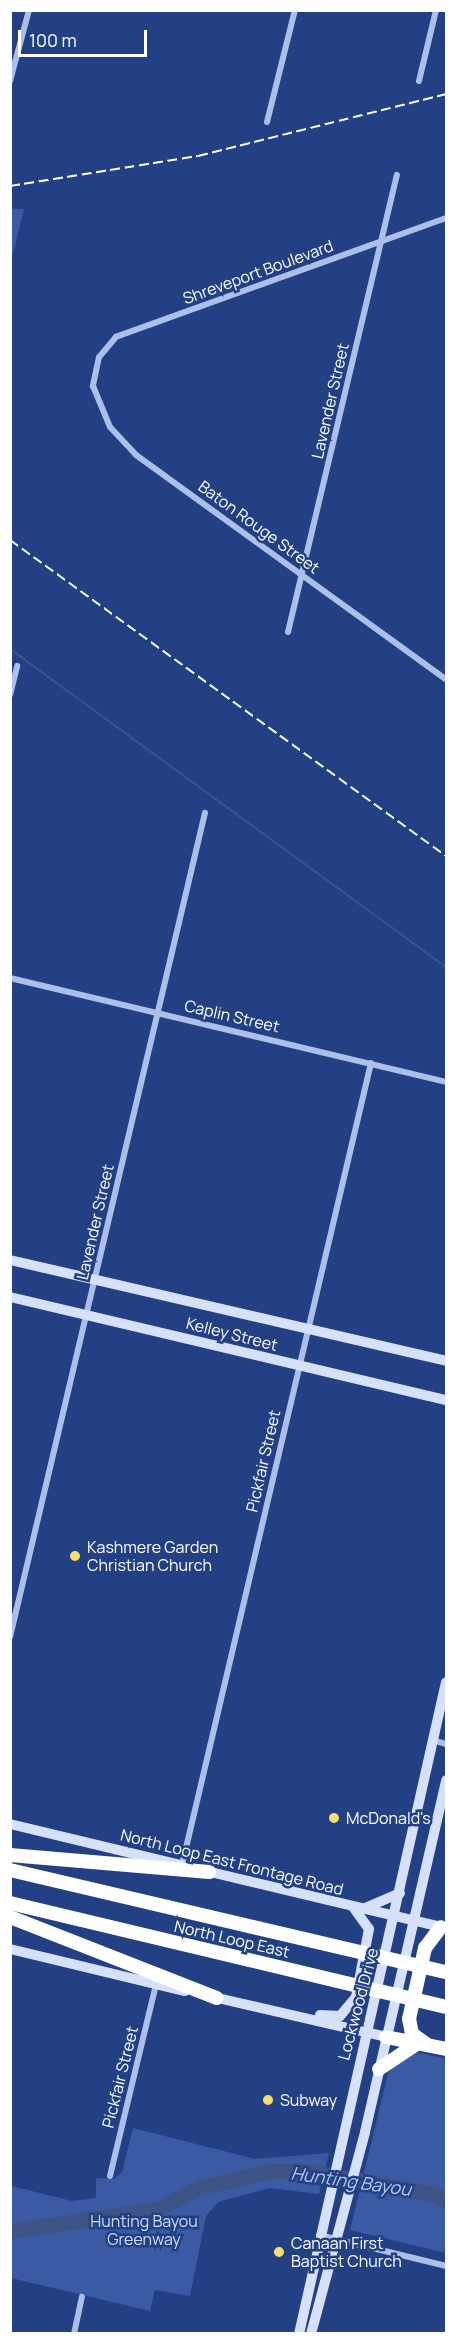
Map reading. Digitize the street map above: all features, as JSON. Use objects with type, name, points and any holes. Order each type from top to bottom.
[{"type":"highway","points":[[10,1855],[209,1872]]},
{"type":"highway","name":"North Loop East","points":[[10,1870],[442,1971]]},
{"type":"highway","name":"North Loop East","points":[[10,1903],[447,2007]]},
{"type":"highway","points":[[10,1917],[217,1998]]},
{"type":"highway","points":[[422,2043],[412,2034],[409,2019],[425,1948],[444,1927]]},
{"type":"highway","points":[[386,2037],[447,2049]]},
{"type":"highway","points":[[379,2069],[422,2043]]},
{"type":"main road","name":"Kelley Street","points":[[10,1260],[447,1361]]},
{"type":"main road","name":"Kelley Street","points":[[10,1297],[447,1400]]},
{"type":"main road","name":"Lockwood Drive","points":[[299,2334],[318,2235],[396,1916],[432,1740],[447,1682]]},
{"type":"main road","name":"Lockwood Drive","points":[[311,2334],[350,2191],[447,1780]]},
{"type":"main road","name":"North Loop East Frontage Road","points":[[10,1824],[444,1927]]},
{"type":"main road","points":[[288,2014],[301,2011],[336,2018],[352,2004],[369,1934],[365,1919],[357,1908],[400,1893]]},
{"type":"main road","points":[[10,1949],[386,2037]]},
{"type":"street","points":[[10,81],[29,10]]},
{"type":"street","points":[[267,122],[295,10]]},
{"type":"street","points":[[419,81],[436,10]]},
{"type":"street","name":"Lavender Street","points":[[288,632],[396,175]]},
{"type":"street","name":"Shreveport Boulevard","points":[[96,370],[99,357],[116,337],[447,218]]},
{"type":"street","name":"Baton Rouge Street","points":[[96,370],[93,386],[99,409],[135,455],[447,679]]},
{"type":"street","points":[[10,694],[17,666]]},
{"type":"street","name":"Lavender Street","points":[[10,1637],[206,813]]},
{"type":"street","name":"Caplin Street","points":[[10,978],[447,1082]]},
{"type":"street","name":"Pickfair Street","points":[[182,1865],[371,1063]]},
{"type":"street","points":[[432,1740],[447,1744]]},
{"type":"street","name":"Pickfair Street","points":[[110,2176],[156,1984]]},
{"type":"street","points":[[318,2235],[447,2266]]},
{"type":"street","points":[[74,2334],[82,2297]]},
{"type":"green space","points":[[10,209],[24,209],[11,261]]},
{"type":"green space","points":[[411,2051],[446,2059],[446,2253],[350,2230],[388,2074],[396,2059]]},
{"type":"green space","name":"Hunting Bayou Greenway","points":[[133,2128],[255,2159],[329,2153],[319,2194],[270,2188],[218,2202],[206,2216],[190,2296],[155,2290],[150,2311],[11,2278],[11,2186],[72,2201],[96,2198],[96,2178],[114,2179],[122,2172]]},
{"type":"waterway","points":[[10,649],[446,967]]},
{"type":"waterway","name":"Hunting Bayou","points":[[10,2231],[157,2209],[201,2187],[269,2171],[308,2171],[434,2194],[446,2201]]},
{"type":"railway","points":[[10,186],[198,156],[446,94]]},
{"type":"railway","points":[[10,540],[446,856]]},
{"type":"place","name":"Kashmere Garden Christian Church","points":[[75,1556]]},
{"type":"place","name":"McDonald's","points":[[334,1818]]},
{"type":"place","name":"Subway","points":[[268,2100]]},
{"type":"place","name":"Canaan First Baptist Church","points":[[279,2252]]}]
